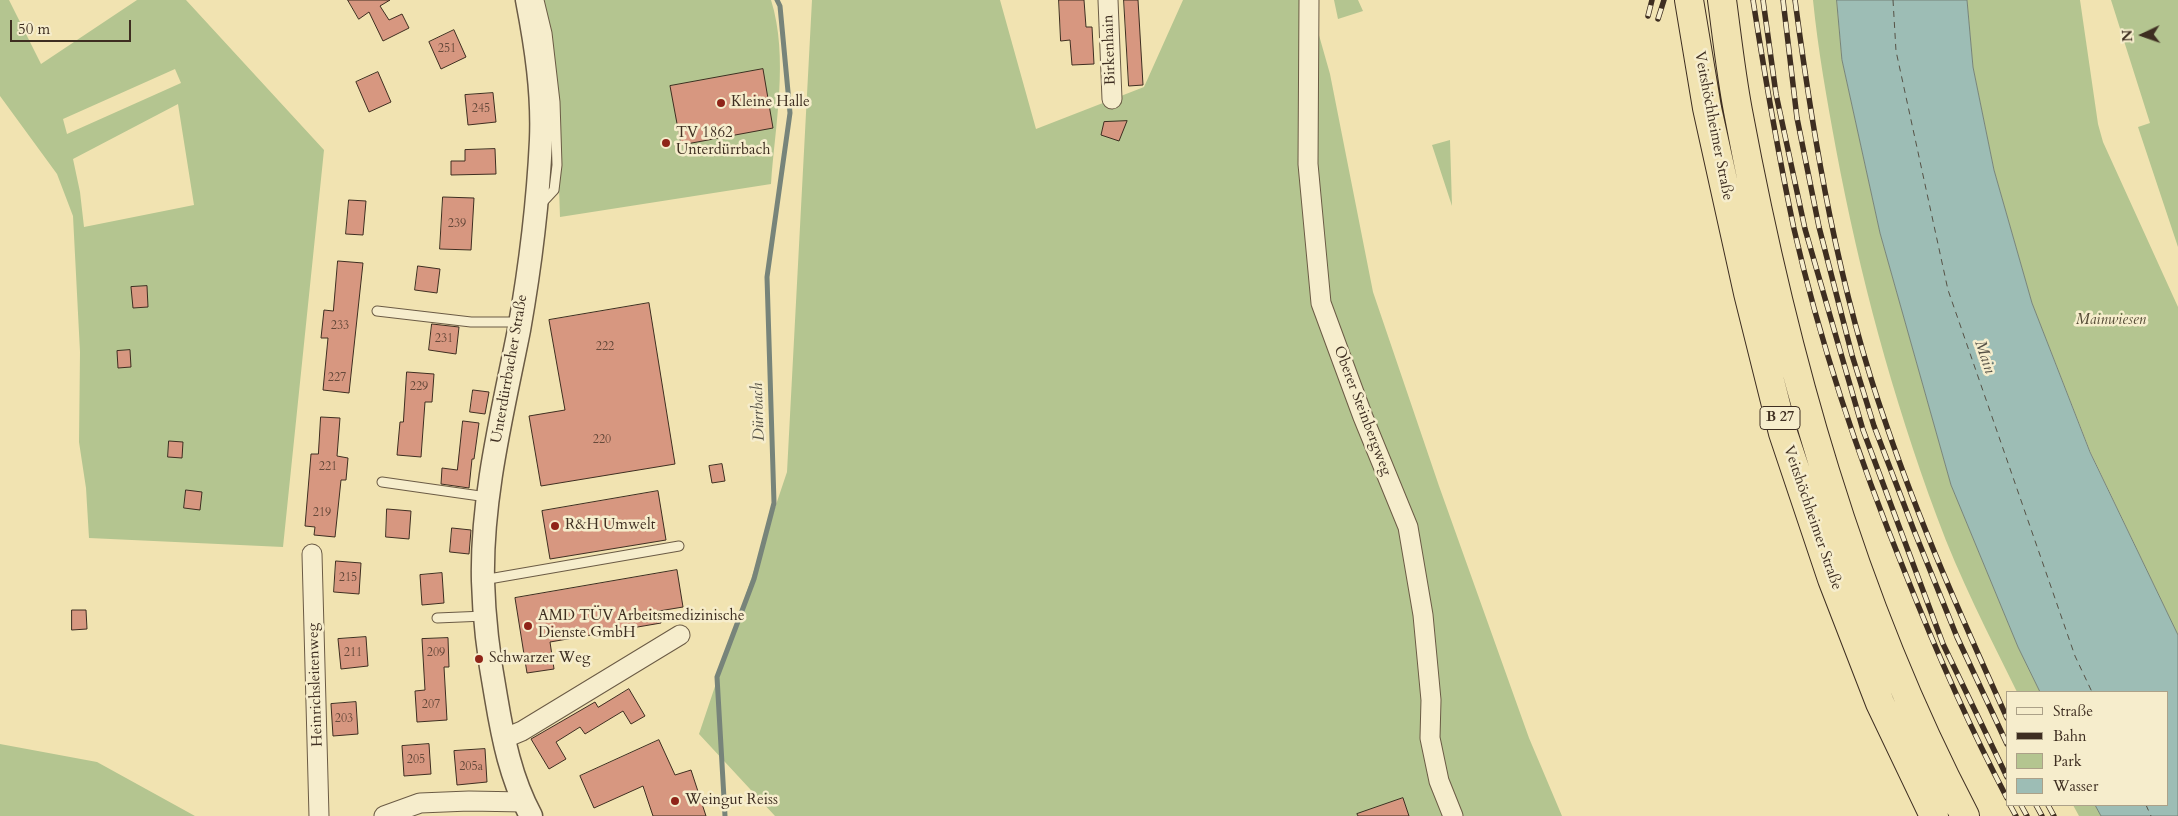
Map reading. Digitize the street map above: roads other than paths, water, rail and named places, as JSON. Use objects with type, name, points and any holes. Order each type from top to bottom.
[{"type":"highway","name":"Veitshöchheimer Straße","points":[[1690,0],[1707,108],[1742,266],[1784,433],[1832,579],[1876,694],[1934,816]]},
{"type":"highway","name":"Veitshöchheimer Straße","points":[[1722,0],[1738,110],[1775,284],[1811,429],[1860,574],[1908,696],[1965,816]]},
{"type":"street","name":"Unterdürrbacher Straße","points":[[527,0],[540,83],[541,140],[536,209],[520,322],[500,421],[489,498],[483,580],[491,673],[503,739],[511,771],[527,809]]},
{"type":"street","name":"Birkenhain","points":[[1108,0],[1112,99]]},
{"type":"street","name":"Oberer Steinbergweg","points":[[1309,0],[1308,164],[1321,303],[1363,417],[1408,527],[1423,616],[1431,700],[1430,738],[1440,780],[1453,816]]},
{"type":"street","name":"Heinrichsleitenweg","points":[[312,554],[319,816]]},
{"type":"street","points":[[503,739],[522,731],[680,635]]},
{"type":"street","points":[[384,816],[420,803],[469,801],[527,809]]},
{"type":"lane","points":[[536,209],[554,190],[557,165],[554,92],[547,33],[539,0]]},
{"type":"lane","points":[[377,311],[470,322],[520,322]]},
{"type":"lane","points":[[382,482],[489,498]]},
{"type":"lane","points":[[483,580],[679,546]]},
{"type":"lane","points":[[437,618],[485,616]]},
{"type":"water","name":"Main","points":[[1837,0],[1967,0],[1973,67],[1994,170],[2032,303],[2090,452],[2178,635],[2178,816],[2101,816],[2096,806],[2168,806],[2168,691],[2040,691],[2018,647],[1951,485],[1880,233],[1842,60]]},
{"type":"waterway","name":"Dürrbach","points":[[725,816],[717,677],[754,579],[774,503],[767,277],[790,113],[780,6],[777,0]]},
{"type":"railway","points":[[1648,16],[1652,0]]},
{"type":"railway","points":[[1658,19],[1664,0]]},
{"type":"railway","points":[[1753,0],[1772,115],[1794,229],[1829,361],[1857,447],[1929,632],[1966,716],[2006,796]]},
{"type":"railway","points":[[1763,0],[1776,94],[1805,229],[1863,430],[1943,644],[2006,775]]},
{"type":"railway","points":[[1783,0],[1797,118],[1819,227],[1852,355],[1874,426],[1913,528],[1957,637],[2006,742]]},
{"type":"railway","points":[[1795,0],[1819,161],[1841,268],[1869,372],[1899,461],[1928,535],[1958,609],[2006,716]]},
{"type":"railway","points":[[2011,806],[2016,816]]},
{"type":"railway","points":[[2022,806],[2027,816]]},
{"type":"railway","points":[[2037,806],[2042,816]]},
{"type":"railway","points":[[2049,806],[2054,816]]},
{"type":"place","name":"Kleine Halle","points":[[721,103]]},
{"type":"place","name":"TV 1862 Unterdürrbach","points":[[666,143]]},
{"type":"place","name":"R&H Umwelt","points":[[555,526]]},
{"type":"place","name":"AMD TÜV Arbeitsmedizinische Dienste GmbH","points":[[528,626]]},
{"type":"place","name":"Schwarzer Weg","points":[[479,659]]},
{"type":"place","name":"Weingut Reiss","points":[[675,801]]},
{"type":"park label","name":"Mainwiesen","points":[[2111,321]]}]
